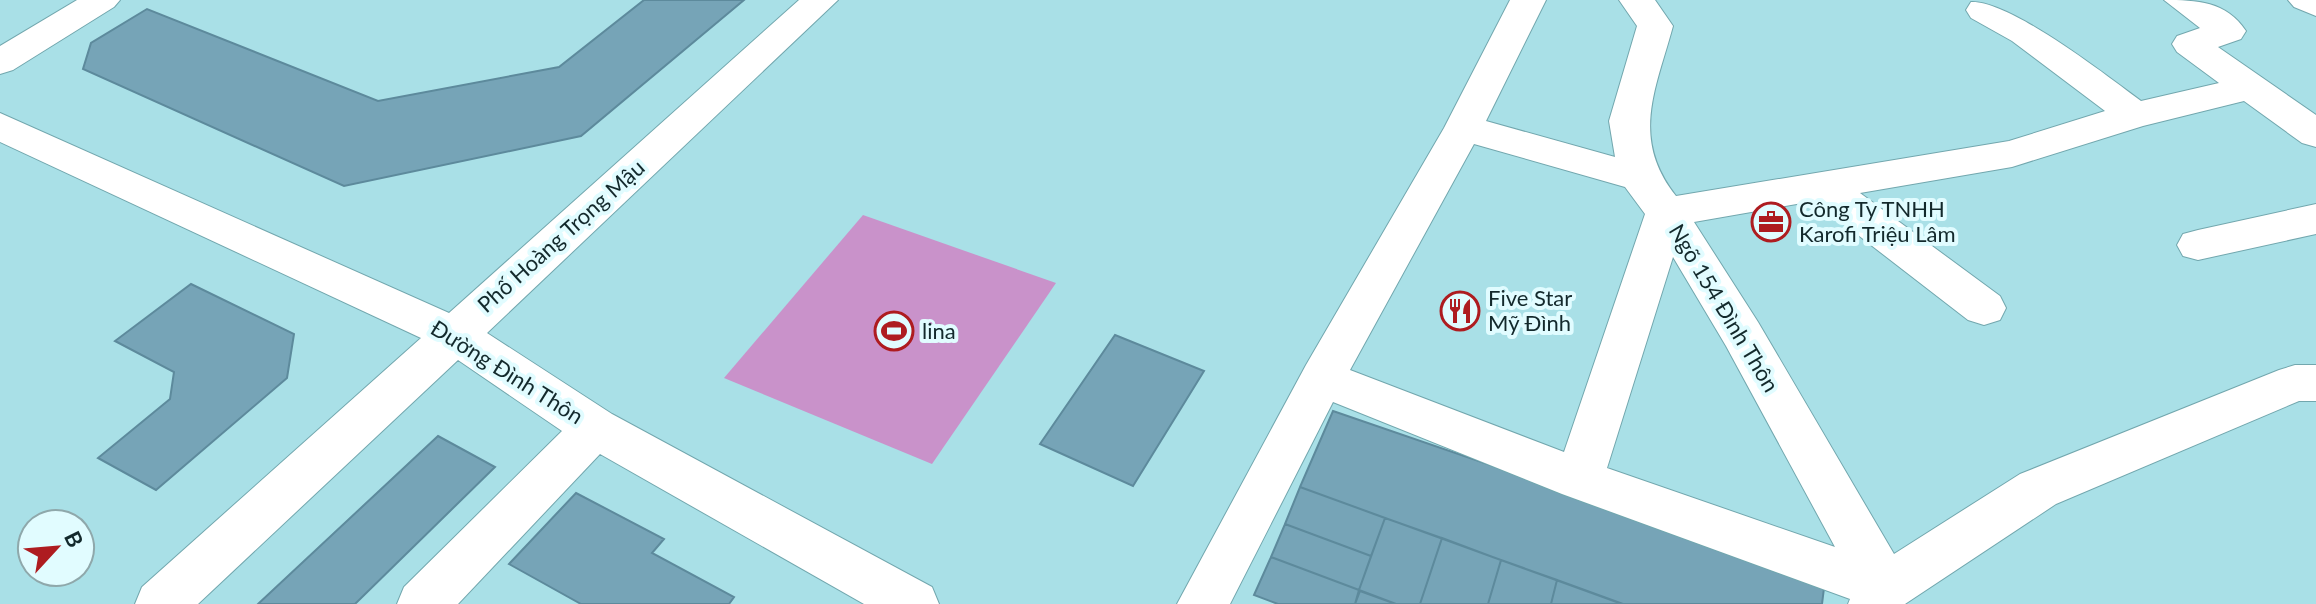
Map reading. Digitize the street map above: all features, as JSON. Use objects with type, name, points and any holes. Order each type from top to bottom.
[{"type":"street","points":[[0,62],[102,0]]},
{"type":"street","name":"Phố Hoàng Trọng Mậu","points":[[161,604],[820,0]]},
{"type":"street","points":[[1203,604],[1322,378],[1463,128],[1528,0]]},
{"type":"street","name":"Ngõ 154 Đình Thôn","points":[[1637,0],[1655,26],[1628,121],[1653,194],[1742,334],[1879,596]]},
{"type":"street","points":[[2182,0],[2228,31],[2190,44],[2316,134]]},
{"type":"street","points":[[2306,0],[2316,5]]},
{"type":"street","points":[[1984,10],[2025,33],[2135,115]]},
{"type":"street","points":[[1463,128],[1653,194],[1822,186],[2012,154],[2135,115],[2248,88]]},
{"type":"street","name":"Đường Đình Thôn","points":[[0,126],[454,334],[595,428],[913,604]]},
{"type":"street","points":[[1822,186],[1984,308]]},
{"type":"street","points":[[1579,479],[1653,194]]},
{"type":"street","points":[[2198,245],[2316,219]]},
{"type":"street","points":[[1322,378],[1879,596],[2038,489],[2295,383],[2316,383]]},
{"type":"street","points":[[423,604],[595,428]]},
{"type":"shaded area","name":"lina","points":[[863,215],[1056,283],[932,464],[724,378]]},
{"type":"building","points":[[644,0],[744,0],[581,136],[344,186],[83,69],[91,43],[147,9],[378,101],[559,67]]},
{"type":"building","points":[[191,284],[294,334],[287,378],[156,490],[98,458],[170,399],[174,372],[115,341]]},
{"type":"building","points":[[1115,335],[1204,371],[1133,486],[1040,444]]},
{"type":"building","points":[[1333,411],[1825,580],[1822,604],[1622,604],[1300,487]]},
{"type":"building","points":[[438,436],[495,467],[355,604],[258,604]]},
{"type":"building","points":[[1300,487],[1385,518],[1371,556],[1285,524]]},
{"type":"building","points":[[576,493],[664,539],[652,553],[734,597],[729,604],[581,604],[509,564]]},
{"type":"building","points":[[1385,518],[1442,538],[1420,604],[1396,604],[1359,590]]},
{"type":"building","points":[[1285,524],[1371,556],[1359,590],[1271,557]]},
{"type":"building","points":[[1442,538],[1501,560],[1488,604],[1420,604]]},
{"type":"building","points":[[1271,557],[1359,590],[1355,604],[1278,604],[1254,595]]},
{"type":"building","points":[[1501,560],[1557,580],[1551,604],[1488,604]]},
{"type":"building","points":[[1557,580],[1623,604],[1551,604]]},
{"type":"building","points":[[1360,591],[1393,603],[1355,604]]},
{"type":"place","name":"Công Ty TNHH Karofi Triệu Lâm","points":[[1771,222]]},
{"type":"place","name":"Five Star Mỹ Đình","points":[[1460,311]]},
{"type":"place","name":"lina","points":[[894,331]]}]
